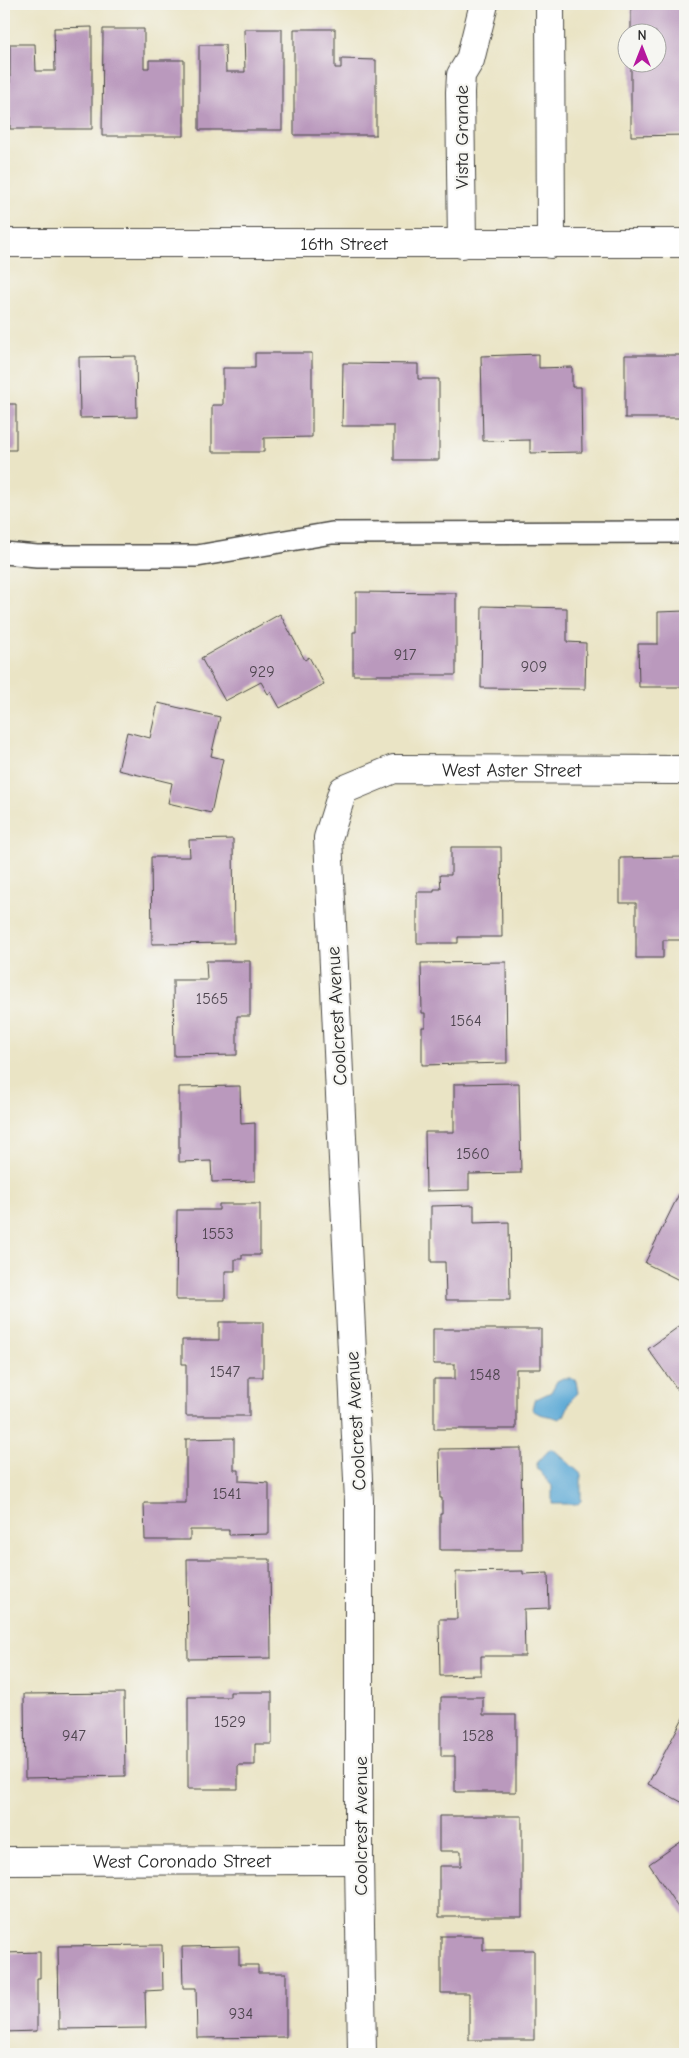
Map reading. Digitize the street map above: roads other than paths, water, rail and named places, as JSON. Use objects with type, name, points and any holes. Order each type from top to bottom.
[{"type":"street","name":"Vista Grande","points":[[462,244],[461,75],[470,60],[484,4]]},
{"type":"street","points":[[550,4],[551,244]]},
{"type":"street","name":"16th Street","points":[[4,243],[685,244]]},
{"type":"street","name":"West Aster Street","points":[[342,790],[394,769],[685,770]]},
{"type":"street","name":"Coolcrest Avenue","points":[[342,790],[328,838],[359,1501],[359,1860],[362,2054]]},
{"type":"street","name":"West Coronado Street","points":[[4,1860],[359,1860]]},
{"type":"lane","points":[[4,553],[37,556],[197,556],[332,533],[685,532]]},
{"type":"water","points":[[563,1378],[571,1378],[576,1381],[578,1393],[571,1400],[564,1416],[559,1419],[541,1414],[532,1409],[534,1400],[551,1392],[557,1381]]},
{"type":"water","points":[[550,1449],[553,1449],[581,1474],[581,1501],[578,1504],[552,1504],[552,1486],[537,1468],[537,1463]]}]
